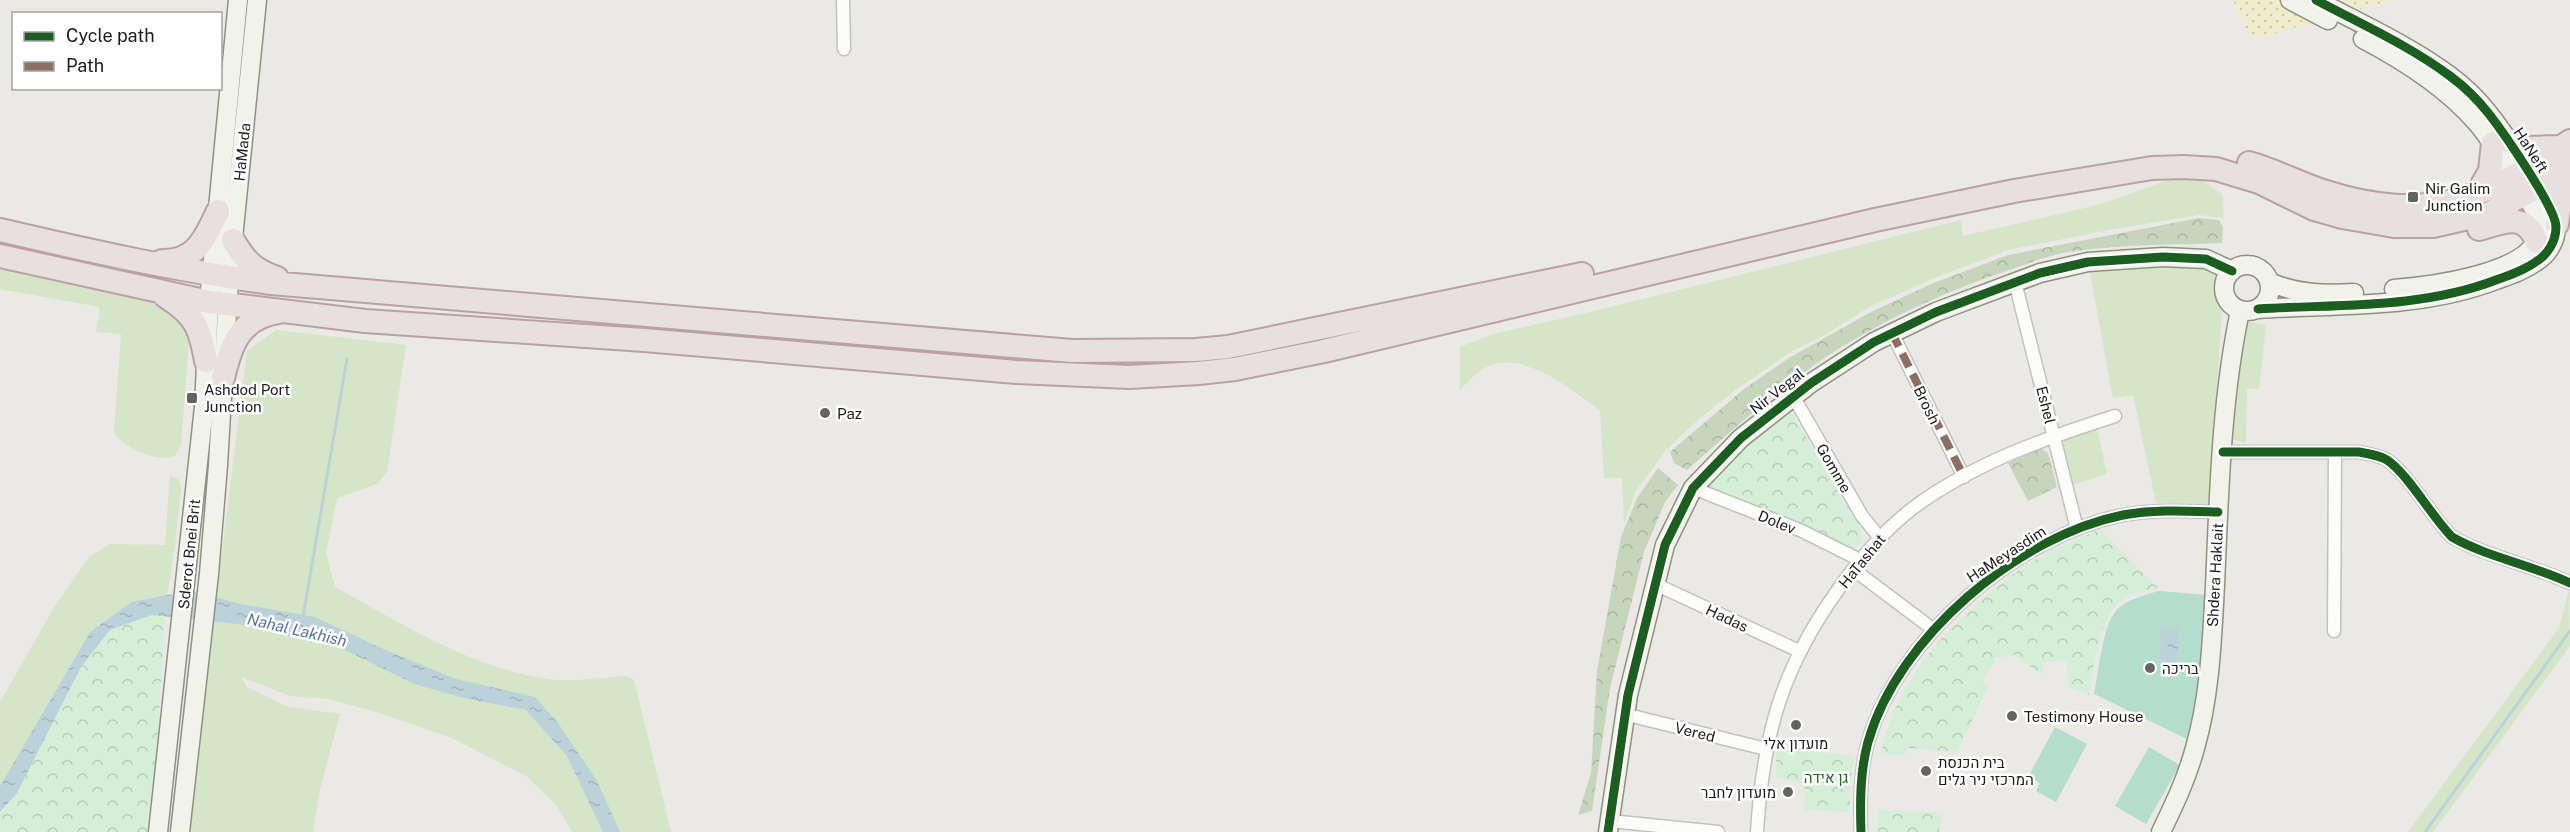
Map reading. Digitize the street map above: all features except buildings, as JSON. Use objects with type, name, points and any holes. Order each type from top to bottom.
[{"type":"highway","points":[[2476,195],[2490,171],[2500,142],[2527,148],[2567,150]]},
{"type":"highway","points":[[0,256],[218,303],[365,321],[644,340],[1016,372],[1130,377],[1235,369],[1324,351],[1875,220],[2014,191],[2152,168],[2184,167],[2234,173],[2324,212],[2370,223],[2433,226],[2472,219],[2490,213],[2567,150]]},
{"type":"highway","points":[[0,230],[127,259],[220,276],[301,286],[1072,351],[1196,350],[1228,347],[1431,306],[1710,246],[1942,191],[2148,155],[2206,153],[2231,158],[2311,187],[2374,203],[2396,205],[2439,204],[2526,182]]},
{"type":"highway","points":[[2557,224],[2561,194],[2570,175]]},
{"type":"highway","points":[[127,259],[166,261],[192,254],[202,243],[218,210]]},
{"type":"highway","points":[[2407,226],[2435,232],[2464,233],[2512,221],[2528,225],[2537,242]]},
{"type":"highway","points":[[233,240],[246,262],[261,272],[301,286]]},
{"type":"highway","points":[[156,291],[190,314],[201,333],[206,360]]},
{"type":"highway","points":[[223,378],[233,344],[243,329],[253,320],[267,314],[287,311]]},
{"type":"street","name":"HaMada","points":[[218,303],[220,276],[218,210],[238,0]]},
{"type":"street","name":"HaMada","points":[[220,276],[233,240],[258,0]]},
{"type":"street","points":[[843,0],[844,49]]},
{"type":"street","name":"HaNeft","points":[[2290,0],[2368,42],[2423,77],[2461,106],[2500,142]]},
{"type":"street","name":"HaNeft","points":[[2316,0],[2450,76],[2473,95],[2526,182],[2557,224]]},
{"type":"street","name":"HaNeft","points":[[2526,182],[2540,225],[2537,242]]},
{"type":"street","points":[[2537,242],[2519,258],[2500,267],[2459,279],[2410,288],[2345,294],[2308,301],[2240,311],[2233,308],[2225,296],[2224,282],[2232,271],[2246,265],[2261,270],[2270,282],[2296,292],[2308,301],[2425,299],[2471,290],[2537,262],[2552,244],[2557,224]]},
{"type":"street","name":"Nir Vegal","points":[[1609,827],[1624,714],[1636,656],[1670,531],[1693,488],[1740,438],[1793,396],[1844,360],[1892,333],[1936,312],[2053,268],[2107,260],[2196,258],[2206,259],[2232,271]]},
{"type":"street","name":"Eshel","points":[[2015,282],[2077,529]]},
{"type":"street","points":[[2258,309],[2268,297],[2270,282]]},
{"type":"street","name":"Sderot Bnei Brit","points":[[158,832],[188,571],[206,360],[218,303]]},
{"type":"street","name":"Sderot Bnei Brit","points":[[180,832],[219,465],[223,378],[218,303]]},
{"type":"street","name":"Shdera Haklait","points":[[2161,832],[2189,768],[2201,724],[2212,627],[2218,512],[2231,354],[2240,311]]},
{"type":"street","name":"Brosh","points":[[1892,333],[1964,477]]},
{"type":"street","name":"Gomme","points":[[1793,396],[1862,516],[1880,538]]},
{"type":"street","name":"HaTashat","points":[[1757,832],[1766,749],[1782,690],[1799,651],[1816,622],[1857,564],[1880,538],[1919,504],[1964,477],[2030,444],[2115,416]]},
{"type":"street","points":[[2334,631],[2335,452]]},
{"type":"street","points":[[2223,453],[2359,452],[2387,460],[2452,537],[2464,544],[2526,564],[2570,583]]},
{"type":"street","name":"Dolev","points":[[1693,488],[1802,531],[1857,564],[1934,630]]},
{"type":"street","name":"HaMeyasdim","points":[[1861,832],[1863,769],[1868,741],[1893,685],[1934,630],[1964,600],[2021,559],[2077,529],[2125,515],[2177,510],[2218,512]]},
{"type":"street","name":"Hadas","points":[[1655,584],[1799,651]]},
{"type":"street","name":"Vered","points":[[1624,714],[1766,749]]},
{"type":"street","points":[[1609,827],[1718,832]]},
{"type":"green space","points":[[2172,179],[2199,179],[2222,194],[2224,218],[2199,215],[2008,250],[1932,279],[1869,307],[1825,335],[1790,352],[1738,388],[1699,419],[1667,449],[1635,492],[1624,524],[1622,478],[1604,478],[1600,410],[1543,372],[1511,363],[1495,364],[1480,371],[1460,390],[1460,347],[1493,334],[1961,220],[1963,236],[2098,205]]},
{"type":"green space","points":[[2199,218],[2219,220],[2223,227],[2222,243],[2126,246],[2068,252],[2037,260],[1940,296],[1872,329],[1809,369],[1762,405],[1687,470],[1674,463],[1670,452],[1744,389],[1789,358],[1869,313],[1931,284],[2008,255]]},
{"type":"green space","points":[[0,266],[149,301],[178,314],[189,341],[181,445],[175,456],[168,458],[141,453],[118,438],[114,432],[121,334],[96,332],[100,307],[0,289]]},
{"type":"green space","points":[[2225,266],[2210,492],[2207,505],[2156,503],[2133,395],[2113,398],[2090,273],[2103,268]]},
{"type":"green space","points":[[2241,321],[2266,325],[2259,389],[2247,389],[2246,443],[2230,439]]},
{"type":"green space","points":[[276,330],[406,345],[387,472],[377,484],[337,498],[326,553],[335,587],[438,643],[492,665],[557,680],[626,676],[634,680],[671,832],[572,832],[557,806],[526,776],[452,738],[370,710],[327,699],[290,696],[241,677],[247,687],[288,707],[340,714],[320,789],[313,832],[187,832],[247,351]]},
{"type":"green space","points":[[1789,408],[1860,528],[1862,542],[1857,548],[1851,548],[1709,486],[1707,483]]},
{"type":"green space","points":[[2097,429],[2107,474],[2072,485],[2063,444],[2066,438]]},
{"type":"green space","points":[[2040,448],[2048,453],[2057,487],[2028,501],[2008,463]]},
{"type":"green space","points":[[1658,468],[1678,485],[1665,502],[1644,552],[1610,688],[1592,811],[1578,815],[1591,773],[1597,671],[1621,537],[1637,498]]},
{"type":"green space","points":[[170,475],[179,480],[181,488],[167,595],[131,602],[90,632],[0,786],[0,702],[55,606],[89,557],[110,544],[165,545]]},
{"type":"green space","points":[[2100,529],[2158,588],[2130,595],[2119,602],[2111,612],[2096,654],[2089,695],[2069,687],[2067,660],[2043,662],[2043,675],[2014,655],[1996,658],[1982,683],[1988,687],[1957,752],[1907,748],[1905,755],[1881,755],[1888,727],[1899,700],[1914,675],[1951,628],[1995,588],[2037,559]]},
{"type":"green space","points":[[2569,590],[2570,646],[2433,832],[2408,832],[2559,628]]},
{"type":"green space","name":"בריכה","points":[[2159,591],[2207,595],[2200,692],[2193,728],[2187,739],[2094,694],[2104,641],[2113,615],[2122,605],[2140,596]]},
{"type":"green space","points":[[152,615],[165,616],[158,734],[147,832],[0,832],[0,812],[17,793],[81,667],[110,630]]},
{"type":"green space","points":[[2055,727],[2087,744],[2056,802],[2036,791],[2040,783],[2028,777]]},
{"type":"green space","name":"גן אידה","points":[[1776,747],[1855,756],[1850,786],[1850,812],[1804,810],[1805,789],[1797,781],[1776,777]]},
{"type":"green space","points":[[2149,747],[2180,765],[2146,824],[2115,806]]},
{"type":"green space","points":[[1878,810],[1943,813],[1939,832],[1878,832]]},
{"type":"sand","points":[[2233,0],[2392,0],[2251,40]]},
{"type":"water","name":"Nahal Lakhish","points":[[195,592],[241,604],[315,617],[383,649],[456,679],[535,697],[558,723],[597,781],[620,832],[603,832],[567,756],[526,710],[464,698],[414,684],[341,648],[238,624],[152,615],[110,630],[81,667],[17,793],[0,812],[0,786],[90,632],[131,602]]},
{"type":"water","points":[[2161,627],[2179,628],[2176,674],[2159,673]]},
{"type":"waterway","name":"Nahal Lakhish","points":[[303,617],[347,359]]},
{"type":"waterway","points":[[2425,832],[2570,631]]},
{"type":"marked path","points":[[1892,333],[1964,477]]},
{"type":"cycle path","points":[[2258,309],[2378,304],[2438,296],[2467,289],[2512,274],[2532,264],[2548,251],[2556,232],[2554,217],[2548,204],[2496,123],[2471,94],[2450,76],[2419,55],[2316,0]]},
{"type":"cycle path","points":[[1608,832],[1628,695],[1665,545],[1693,488],[1741,438],[1811,383],[1874,342],[1936,312],[2040,273],[2088,262],[2163,257],[2206,259],[2232,271]]},
{"type":"cycle path","points":[[2223,452],[2359,452],[2381,457],[2395,467],[2412,485],[2452,537],[2480,550],[2570,583]]},
{"type":"cycle path","points":[[1861,832],[1863,764],[1868,742],[1883,703],[1906,665],[1934,630],[1967,597],[2004,568],[2043,545],[2083,526],[2135,513],[2218,512]]},
{"type":"place","name":"Nir Galim Junction","points":[[2413,197]]},
{"type":"place","name":"Ashdod Port Junction","points":[[192,398]]},
{"type":"place","name":"Paz","points":[[825,413]]},
{"type":"place","name":"בריכה","points":[[2150,668]]},
{"type":"place","name":"Testimony House","points":[[2012,716]]},
{"type":"place","name":"מועדון אלי","points":[[1796,725]]},
{"type":"place","name":"בית הכנסת המרכזי ניר גלים","points":[[1926,771]]},
{"type":"place","name":"מועדון לחבר","points":[[1788,792]]}]
